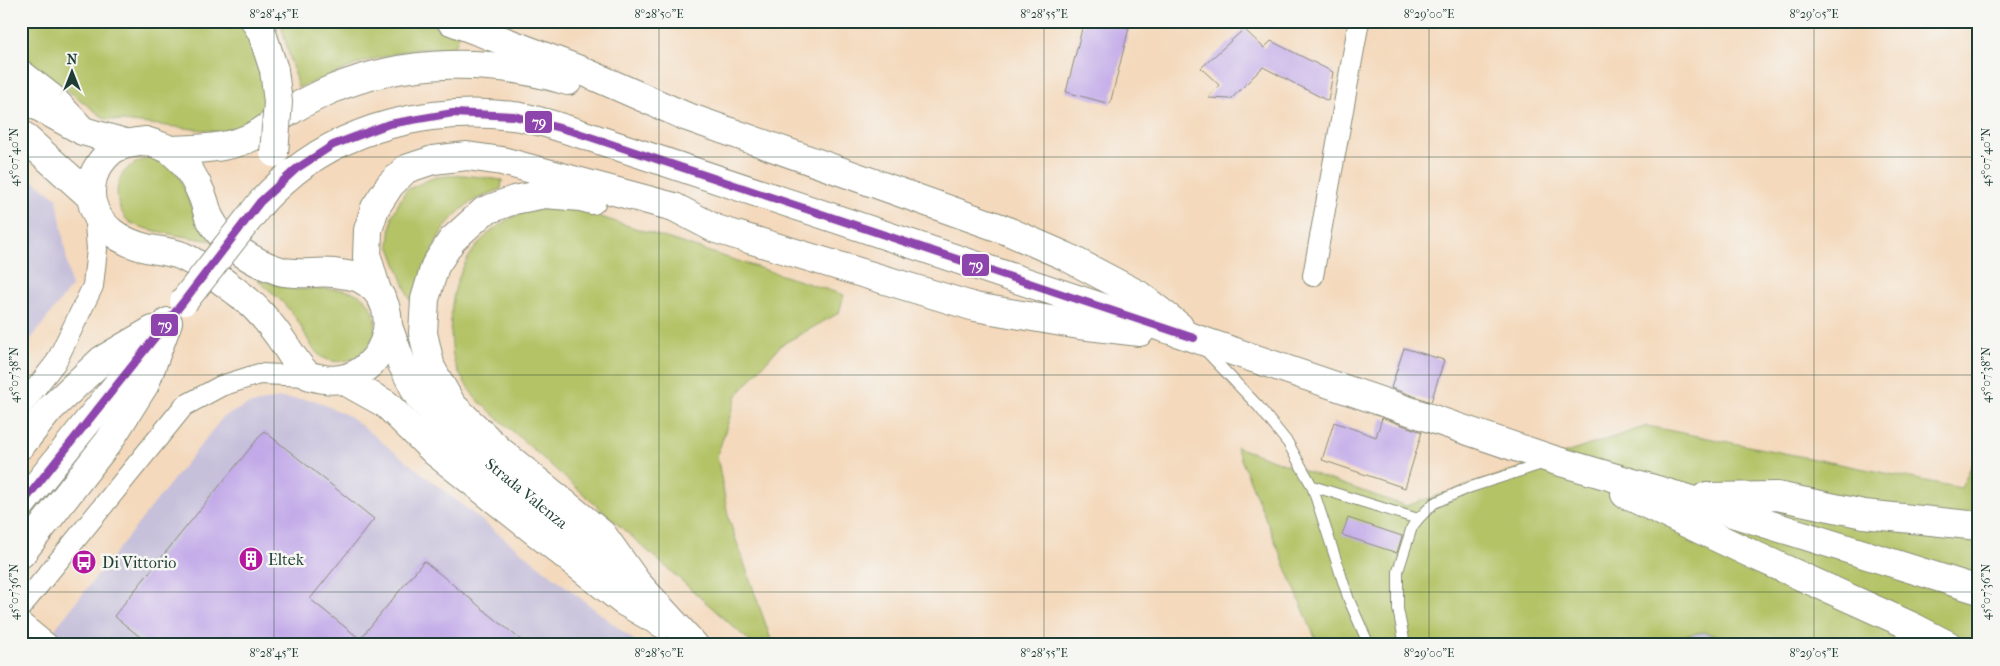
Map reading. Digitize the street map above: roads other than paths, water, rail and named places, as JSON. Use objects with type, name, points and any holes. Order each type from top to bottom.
[{"type":"main road","points":[[255,21],[262,33],[274,70],[278,102],[274,153],[257,207]]},
{"type":"main road","points":[[451,21],[580,70],[684,116]]},
{"type":"main road","points":[[21,97],[83,131],[125,143],[146,141],[171,150],[226,146],[259,134],[290,110],[331,90],[376,75],[433,65],[490,65],[543,74],[684,116],[1003,229],[1065,256],[1139,295],[1194,338]]},
{"type":"main road","points":[[21,74],[53,99],[83,131]]},
{"type":"main road","points":[[21,505],[168,322],[257,207],[296,169],[333,145],[389,124],[453,113],[514,116],[575,132],[1554,460],[1681,497],[1979,590]]},
{"type":"main road","points":[[21,134],[92,204],[107,229],[126,242],[147,248],[165,250],[183,257],[226,283],[263,315],[293,358],[309,376],[343,380],[363,371],[379,353],[389,329]]},
{"type":"main road","points":[[92,204],[94,174],[105,155],[125,143]]},
{"type":"main road","points":[[171,150],[190,170],[202,193],[209,217],[220,233],[239,250],[256,261],[280,271],[301,274],[333,273],[358,278],[377,291]]},
{"type":"main road","name":"Strada Valenza","points":[[692,642],[637,583],[451,431],[419,397],[402,364],[389,329],[387,310],[377,291],[367,257],[368,230],[375,208],[390,185],[406,169],[432,160],[467,156],[502,161],[674,207],[716,228]]},
{"type":"main road","points":[[637,583],[602,534],[499,450],[452,405],[432,368],[423,333],[425,299],[435,266],[452,240],[484,211],[514,200],[545,194],[581,197],[671,223],[716,228],[975,307],[1079,325],[1194,338]]},
{"type":"main road","points":[[21,446],[50,409],[102,360],[168,322]]},
{"type":"main road","points":[[21,554],[109,441],[144,384],[168,322]]},
{"type":"main road","name":"Strada Valenza","points":[[343,380],[386,404],[435,452],[623,601],[692,642]]},
{"type":"main road","points":[[1554,460],[1754,556],[1911,626],[1948,645]]},
{"type":"main road","points":[[1681,497],[1777,496],[1864,514],[1979,526]]},
{"type":"street","points":[[1313,276],[1359,21]]},
{"type":"street","points":[[21,406],[56,362],[93,286],[97,249],[92,204]]},
{"type":"street","points":[[21,607],[184,406],[220,386],[259,374],[309,376]]},
{"type":"street","points":[[21,622],[49,645]]},
{"type":"lane","points":[[1194,338],[1288,443],[1312,486],[1349,600],[1370,645]]},
{"type":"lane","points":[[1405,645],[1398,609],[1398,571],[1412,527],[1418,519],[1434,503],[1463,490],[1554,460]]},
{"type":"lane","points":[[1312,486],[1418,519]]},
{"type":"place","name":"Eltek","points":[[251,559]]},
{"type":"place","name":"Di Vittorio","points":[[84,562]]}]
